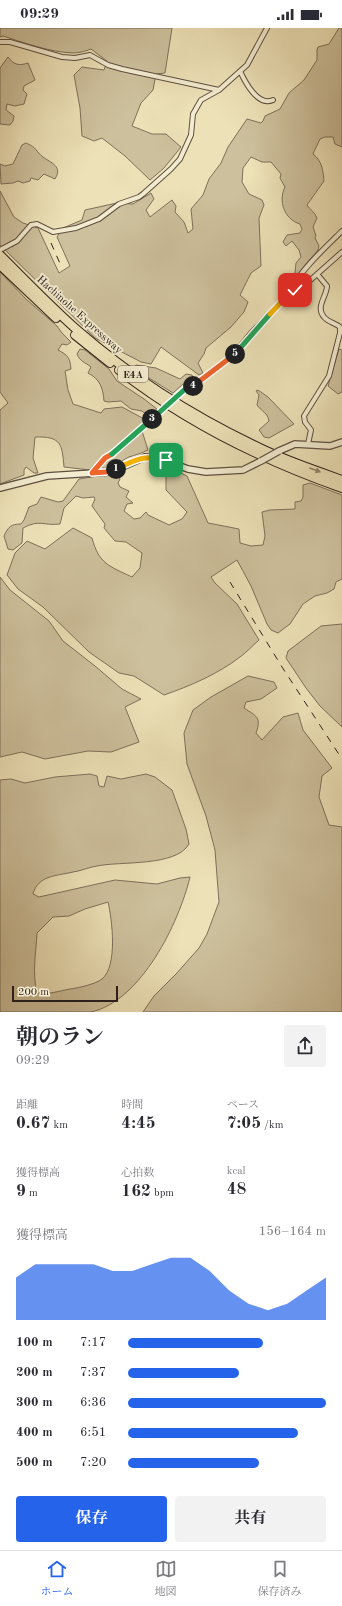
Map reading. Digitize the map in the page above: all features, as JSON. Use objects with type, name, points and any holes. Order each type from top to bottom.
[{"type":"highway","name":"Hachinohe Expressway","points":[[0,253],[42,298],[76,329],[120,365],[165,396],[224,431],[261,449],[342,480]]},
{"type":"highway","name":"Hachinohe Expressway","points":[[0,265],[73,333],[150,393],[228,440],[286,466],[342,488]]},
{"type":"street","points":[[0,253],[17,241],[31,225],[37,224],[53,232],[76,228],[99,219],[119,204],[139,197],[171,169],[180,159],[192,136],[192,120],[201,100],[219,90],[247,65],[267,28]]},
{"type":"street","points":[[0,42],[10,42],[62,57],[75,58],[90,55],[108,65],[122,69],[219,90]]},
{"type":"street","points":[[240,71],[248,85],[258,97],[266,101],[273,100]]},
{"type":"street","points":[[291,292],[294,284],[309,265],[342,231]]},
{"type":"street","points":[[92,473],[105,458],[119,449],[180,393],[196,385],[239,350],[252,332],[291,292],[306,284],[342,252]]},
{"type":"street","points":[[308,444],[312,430],[305,422],[304,416],[329,376],[340,333],[340,327],[323,316],[321,313],[321,303],[326,294],[327,286],[317,274]]},
{"type":"street","points":[[0,488],[47,476],[110,472],[137,459],[150,457],[166,460],[198,472],[243,470],[261,462],[279,450],[296,444],[330,446],[342,442]]},
{"type":"shaded area","points":[[0,28],[172,28],[165,73],[156,74],[153,90],[141,103],[132,126],[152,134],[166,134],[181,147],[164,168],[150,180],[125,156],[102,138],[94,141],[82,136],[80,108],[74,75],[82,67],[104,70],[107,61],[91,49],[78,53],[55,51],[3,36],[0,37]]},
{"type":"shaded area","points":[[339,28],[342,28],[342,147],[335,144],[333,137],[325,137],[320,139],[313,154],[320,163],[324,181],[307,205],[317,218],[313,227],[316,236],[315,238],[319,246],[318,250],[305,265],[291,286],[286,290],[282,288],[295,273],[296,263],[301,257],[299,250],[292,241],[286,246],[283,242],[287,235],[300,233],[302,229],[300,224],[294,222],[286,214],[282,204],[285,187],[280,178],[281,174],[271,162],[262,162],[251,157],[243,168],[242,182],[249,194],[262,200],[264,205],[259,218],[261,266],[251,273],[240,295],[248,302],[244,312],[231,327],[206,348],[198,363],[203,373],[199,375],[161,347],[151,364],[141,362],[95,338],[0,245],[0,191],[14,217],[23,223],[38,228],[59,273],[70,266],[57,237],[63,228],[82,220],[85,210],[117,203],[133,204],[151,193],[154,199],[146,210],[150,217],[172,200],[176,206],[175,212],[184,222],[188,233],[193,229],[191,209],[203,195],[209,179],[221,163],[228,147],[247,119],[261,123],[265,116],[280,109],[289,93],[304,80],[317,60],[318,47],[329,44]]},
{"type":"shaded area","points":[[8,57],[12,62],[17,64],[28,63],[35,80],[24,86],[23,90],[27,94],[24,104],[15,106],[7,104],[6,110],[14,116],[10,125],[0,124],[0,68]]},
{"type":"shaded area","points":[[26,143],[33,146],[40,155],[55,165],[58,171],[55,179],[44,174],[38,180],[31,178],[30,181],[23,183],[18,181],[1,184],[0,164],[5,166],[13,164],[22,145]]},
{"type":"shaded area","points":[[0,272],[27,300],[57,326],[71,342],[67,345],[62,344],[58,350],[68,357],[70,362],[71,369],[65,371],[68,390],[73,404],[101,413],[104,409],[122,407],[146,420],[120,444],[98,461],[90,470],[64,467],[59,443],[51,438],[35,437],[33,458],[38,473],[34,473],[26,467],[24,470],[24,475],[0,484],[0,410],[8,403],[0,392]]},
{"type":"shaded area","points":[[80,349],[85,350],[109,369],[117,381],[157,409],[149,417],[142,411],[131,409],[121,401],[104,401],[100,384],[92,375],[88,373],[91,367],[78,357],[77,354]]},
{"type":"shaded area","points":[[339,349],[342,350],[342,392],[338,394],[328,386]]},
{"type":"shaded area","points":[[136,365],[156,368],[180,379],[186,374],[192,375],[194,380],[183,384],[173,393],[141,373],[135,367]]},
{"type":"shaded area","points":[[258,390],[268,397],[294,424],[269,438],[264,437],[259,430],[269,421],[266,414],[257,405],[259,395],[256,391]]},
{"type":"shaded area","points":[[142,431],[148,450],[129,457],[111,467],[100,467],[105,460]]},
{"type":"shaded area","points":[[179,472],[187,476],[208,523],[239,529],[240,543],[251,546],[263,545],[265,536],[262,512],[270,510],[295,509],[295,502],[301,501],[303,497],[303,485],[310,483],[342,495],[342,579],[336,582],[334,589],[327,593],[315,596],[303,604],[290,624],[278,633],[271,630],[267,624],[251,586],[237,560],[211,577],[215,583],[237,604],[259,640],[243,655],[222,669],[194,684],[164,695],[134,676],[119,673],[89,652],[43,607],[18,589],[7,575],[15,553],[27,541],[45,549],[73,528],[92,538],[98,554],[106,563],[132,577],[140,568],[142,553],[126,542],[115,541],[104,528],[105,524],[92,506],[95,499],[94,497],[83,498],[76,496],[64,508],[60,524],[38,523],[23,528],[22,543],[13,550],[8,549],[4,536],[10,527],[21,524],[29,507],[37,504],[41,497],[58,502],[63,501],[79,479],[116,473],[120,479],[118,483],[120,487],[129,491],[126,497],[133,503],[127,504],[124,511],[134,519],[140,518],[146,512],[148,515],[169,525],[182,519],[187,512],[166,490],[166,475]]},
{"type":"shaded area","points":[[0,577],[10,590],[49,621],[63,641],[122,689],[141,699],[125,707],[139,742],[111,752],[88,751],[45,759],[22,752],[0,757]]},
{"type":"shaded area","points":[[342,624],[342,727],[320,706],[286,658],[288,651],[321,626]]},
{"type":"shaded area","points":[[248,676],[274,682],[277,688],[261,699],[246,702],[244,708],[257,718],[258,728],[256,733],[262,740],[283,717],[298,713],[303,730],[332,768],[322,776],[319,797],[329,825],[342,827],[342,1012],[143,1012],[154,996],[199,948],[207,934],[219,902],[215,850],[206,816],[187,764],[184,733],[193,710],[211,697]]},
{"type":"shaded area","points":[[90,774],[97,776],[99,786],[104,787],[107,776],[121,779],[146,774],[155,777],[172,790],[186,829],[189,844],[182,851],[160,860],[97,866],[49,877],[39,883],[33,894],[39,897],[115,880],[157,884],[190,877],[185,896],[167,937],[155,958],[141,977],[126,993],[109,1005],[91,1012],[0,1012],[0,780],[11,779],[25,783],[55,777]],"holes":[[[108,902],[110,910],[112,953],[107,973],[102,979],[78,988],[49,993],[37,993],[35,970],[37,933],[53,917],[69,916]]]},
{"type":"railway","points":[[51,243],[62,268]]},
{"type":"railway","points":[[230,582],[282,667],[342,759]]},
{"type":"route","points":[[166,460],[155,457],[145,457],[137,459],[110,472],[92,473],[105,458],[119,449],[180,393],[196,385],[239,350],[252,332],[287,296],[295,290]]}]
